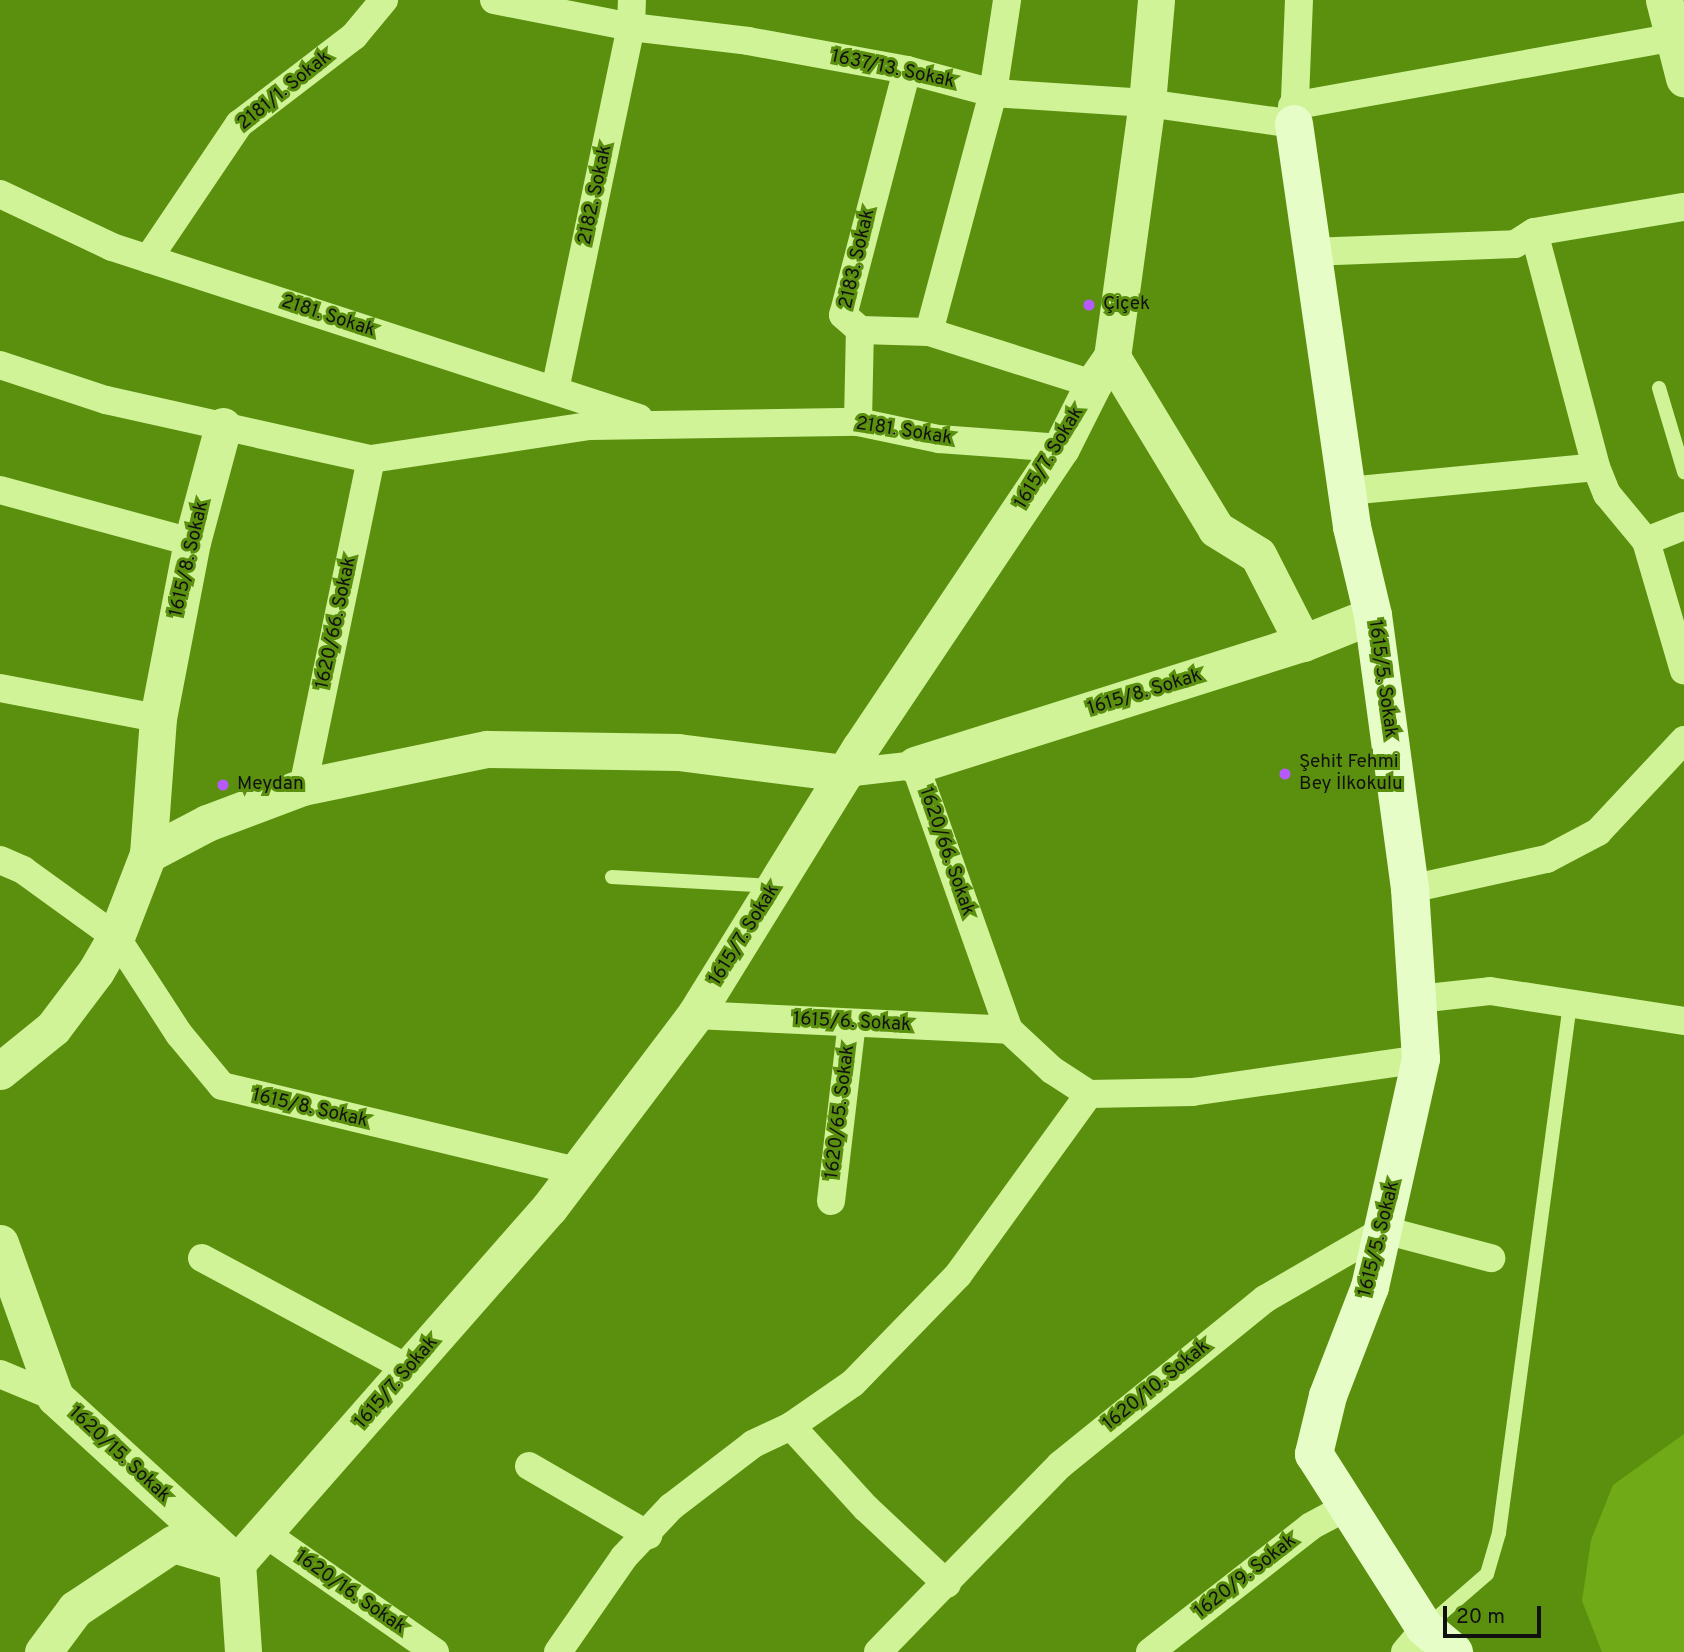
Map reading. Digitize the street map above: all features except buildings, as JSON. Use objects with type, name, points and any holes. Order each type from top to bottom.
[{"type":"main road","name":"1615/5. Sokak","points":[[1293,115],[1310,252],[1332,366],[1348,491],[1373,615],[1410,889],[1421,1059],[1370,1287],[1328,1396],[1314,1454],[1415,1640],[1454,1652]]},
{"type":"street","name":"2181/1. Sokak","points":[[148,259],[240,124],[354,36],[384,0]]},
{"type":"street","name":"1637/13. Sokak","points":[[494,0],[632,14],[748,41],[907,70],[993,93],[1293,115],[1674,37]]},
{"type":"street","points":[[929,332],[993,93],[1006,0]]},
{"type":"street","name":"1615/7. Sokak","points":[[237,1563],[266,1534],[577,1171],[695,1015],[845,774],[1061,448],[1102,371],[1147,103],[1156,0]]},
{"type":"street","name":"1615/5. Sokak","points":[[1293,115],[1299,0]]},
{"type":"street","points":[[1664,0],[1684,77]]},
{"type":"street","name":"2182. Sokak","points":[[555,390],[632,14]]},
{"type":"street","name":"2183. Sokak","points":[[907,70],[843,315],[860,330],[929,332],[1102,371]]},
{"type":"street","name":"2181. Sokak","points":[[0,194],[112,247],[662,425]]},
{"type":"street","points":[[1310,252],[1515,244],[1534,232],[1684,207]]},
{"type":"street","points":[[1534,232],[1596,467],[1607,494],[1646,541],[1684,671]]},
{"type":"street","points":[[858,422],[860,330]]},
{"type":"street","name":"2181. Sokak","points":[[0,365],[106,400],[372,459],[590,426],[858,422],[939,439],[1061,448]]},
{"type":"street","points":[[1102,371],[1216,529],[1258,555],[1303,643]]},
{"type":"street","name":"1615/8. Sokak","points":[[0,1071],[53,1028],[116,937],[148,854],[158,718],[192,542],[223,426]]},
{"type":"street","name":"1620/66. Sokak","points":[[303,787],[372,459]]},
{"type":"street","points":[[1348,491],[1596,467]]},
{"type":"street","points":[[0,490],[192,542]]},
{"type":"street","points":[[1646,541],[1684,526]]},
{"type":"street","name":"1615/8. Sokak","points":[[915,765],[1303,643],[1373,615]]},
{"type":"street","points":[[0,688],[158,718]]},
{"type":"street","points":[[1410,889],[1547,859],[1598,832],[1684,740]]},
{"type":"street","name":"1620/66. Sokak","points":[[148,854],[207,822],[303,787],[487,749],[678,752],[845,774],[915,765],[1009,1030],[1052,1070],[1089,1094]]},
{"type":"street","name":"1615/8. Sokak","points":[[0,860],[23,870],[116,937],[179,1034],[222,1086],[577,1171]]},
{"type":"street","points":[[1418,999],[1490,991],[1684,1021]]},
{"type":"street","name":"1615/6. Sokak","points":[[695,1015],[1009,1030]]},
{"type":"street","name":"1620/65. Sokak","points":[[831,1201],[852,1023]]},
{"type":"street","points":[[558,1652],[624,1557],[648,1535],[671,1507],[754,1444],[791,1426],[853,1383],[958,1275],[1089,1094],[1192,1092],[1421,1059]]},
{"type":"street","points":[[1384,1230],[1490,1258]]},
{"type":"street","name":"1620/10. Sokak","points":[[878,1652],[1060,1465],[1265,1299],[1384,1230]]},
{"type":"street","name":"1620/15. Sokak","points":[[0,1243],[55,1396],[237,1563]]},
{"type":"street","points":[[202,1258],[409,1369]]},
{"type":"street","points":[[0,1374],[55,1396]]},
{"type":"street","points":[[791,1426],[866,1508],[947,1584]]},
{"type":"street","points":[[529,1466],[648,1535]]},
{"type":"street","name":"1620/9. Sokak","points":[[1150,1652],[1311,1526],[1345,1508]]},
{"type":"street","name":"1620/16. Sokak","points":[[266,1534],[435,1652]]},
{"type":"street","points":[[43,1652],[75,1609],[173,1544],[237,1563],[243,1652]]},
{"type":"lane","points":[[1659,388],[1684,472]]},
{"type":"lane","points":[[612,877],[775,886]]},
{"type":"lane","points":[[1415,1640],[1487,1574],[1499,1533],[1570,1004]]},
{"type":"green space","points":[[1684,1434],[1684,1652],[1602,1652],[1582,1601],[1591,1540],[1613,1485]]},
{"type":"place","name":"Çiçek","points":[[1089,305]]},
{"type":"place","name":"Şehit Fehmi Bey İlkokulu","points":[[1285,774]]},
{"type":"place","name":"Meydan","points":[[223,785]]}]
